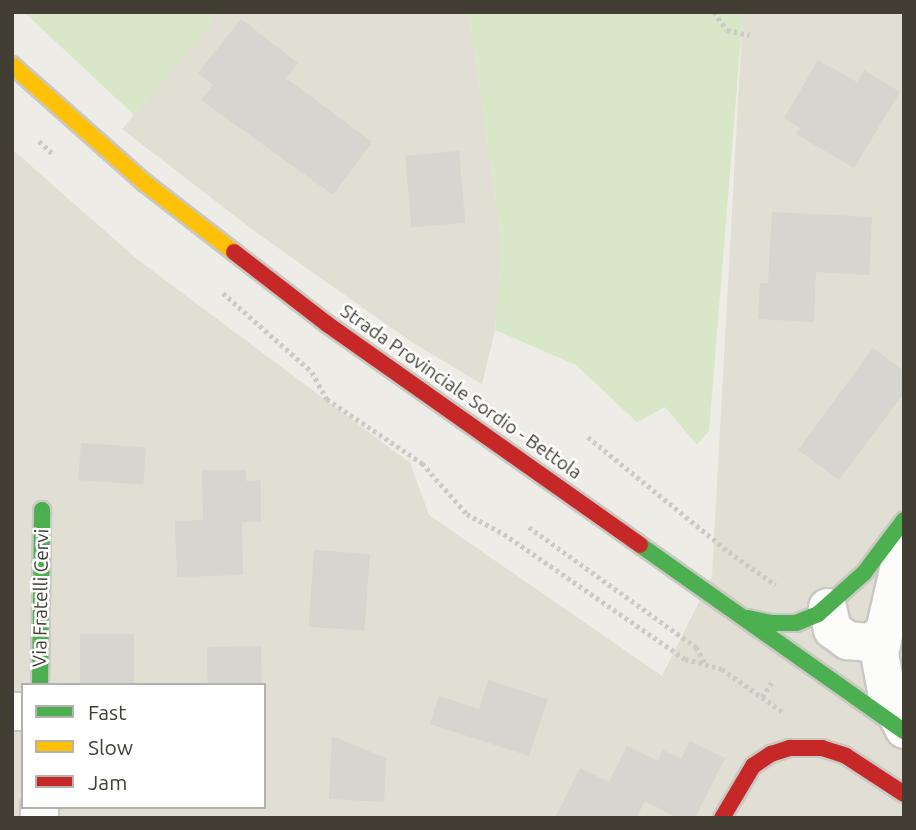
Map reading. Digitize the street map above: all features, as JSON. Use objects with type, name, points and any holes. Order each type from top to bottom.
[{"type":"street","name":"Strada Provinciale Sordio - Bettola","points":[[12,65],[145,183],[327,324],[904,730]]},
{"type":"street","name":"Via Fratelli Cervi","points":[[40,683],[42,510]]},
{"type":"street","points":[[743,615],[757,621],[796,623],[839,596],[873,586],[886,597],[886,620],[871,642],[847,640],[832,629],[839,596],[904,520]]},
{"type":"street","points":[[904,543],[879,653],[882,680],[894,713],[904,730]]},
{"type":"street","points":[[722,818],[753,766],[771,754],[801,747],[822,747],[846,756],[904,794]]},
{"type":"path","points":[[714,12],[727,30],[749,35]]},
{"type":"path","points":[[30,133],[56,157]]},
{"type":"path","points":[[213,285],[312,372],[327,399],[422,463],[467,514],[504,534],[685,659],[722,669],[785,713],[795,724],[801,747]]},
{"type":"path","points":[[588,437],[729,552],[782,590]]},
{"type":"path","points":[[529,527],[696,647],[706,664]]},
{"type":"shaded area","points":[[212,12],[469,12],[502,245],[495,330],[482,384],[410,341],[257,233],[122,129],[212,23]]},
{"type":"shaded area","points":[[743,12],[904,12],[904,818],[12,818],[12,149],[138,260],[410,463],[429,515],[662,676],[712,576]]},
{"type":"green space","points":[[24,12],[212,12],[212,23],[134,115]]},
{"type":"green space","points":[[469,12],[743,12],[709,431],[697,445],[665,407],[637,422],[576,365],[495,330],[502,245]]},
{"type":"building","points":[[241,19],[298,63],[286,78],[372,142],[333,195],[201,100],[213,85],[198,73]]},
{"type":"building","points":[[818,60],[857,82],[864,70],[900,92],[854,168],[796,134],[800,128],[784,118]]},
{"type":"building","points":[[459,151],[465,223],[411,227],[405,156]]},
{"type":"building","points":[[772,212],[872,217],[869,275],[816,272],[814,322],[758,319],[760,283],[768,283]]},
{"type":"building","points":[[873,348],[904,371],[904,393],[839,480],[798,450]]},
{"type":"building","points":[[81,443],[146,448],[143,484],[78,480]]},
{"type":"building","points":[[202,470],[246,470],[246,481],[261,480],[261,522],[242,522],[243,575],[177,577],[175,521],[203,520]]},
{"type":"building","points":[[314,550],[370,554],[364,631],[309,627]]},
{"type":"building","points":[[80,634],[134,634],[134,683],[80,683]]},
{"type":"building","points":[[261,646],[262,683],[208,683],[207,647]]},
{"type":"building","points":[[488,680],[548,699],[529,756],[430,724],[439,696],[479,709]]},
{"type":"building","points":[[332,736],[386,758],[384,802],[329,799]]},
{"type":"building","points":[[690,741],[725,758],[695,818],[678,818],[645,801],[636,818],[555,818],[580,768],[609,782],[627,746],[658,761],[663,750],[681,759]]},
{"type":"traffic: fast","points":[[40,683],[42,510]]},
{"type":"traffic: fast","points":[[748,618],[771,623],[796,623],[818,614],[864,573],[904,520]]},
{"type":"traffic: fast","points":[[640,545],[904,731]]},
{"type":"traffic: slow","points":[[12,65],[145,183],[234,252]]},
{"type":"traffic: jam","points":[[234,252],[327,324],[640,545]]},
{"type":"traffic: jam","points":[[722,818],[753,766],[771,754],[790,748],[822,748],[846,756],[904,794]]}]
